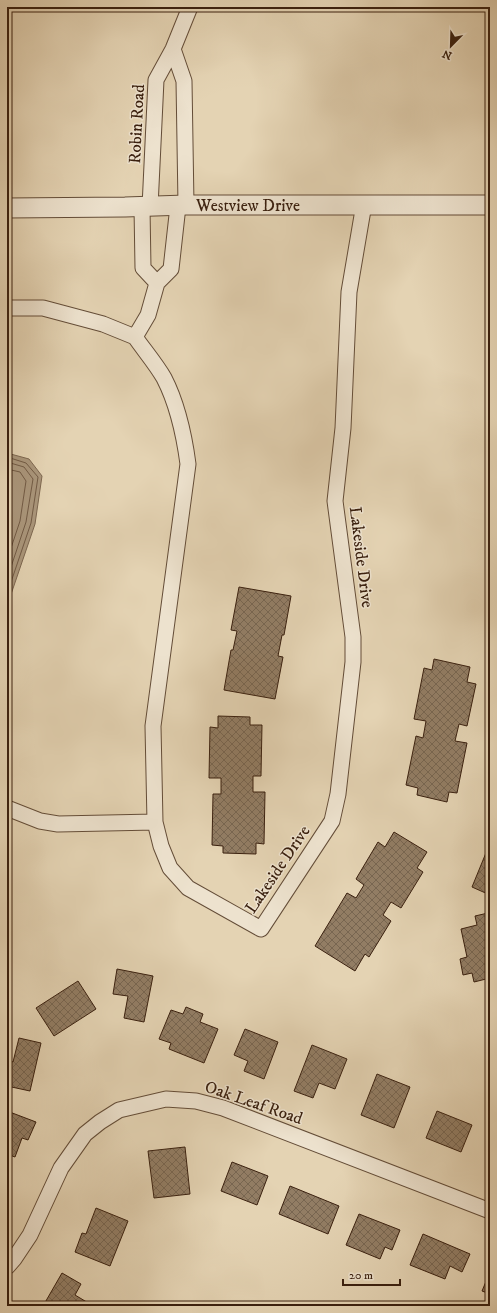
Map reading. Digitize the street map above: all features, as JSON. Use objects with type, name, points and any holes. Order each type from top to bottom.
[{"type":"street","name":"Robin Road","points":[[156,283],[143,268],[146,207],[156,80],[173,48],[190,7]]},
{"type":"street","points":[[7,308],[43,308],[57,311],[103,324],[135,337],[148,316],[156,283],[171,269],[182,205],[184,81],[173,48]]},
{"type":"street","name":"Lakeside Drive","points":[[135,337],[163,377],[176,406],[184,434],[188,464],[153,726],[155,822],[161,846],[170,868],[188,888],[261,929],[332,821],[338,794],[353,662],[353,637],[335,501],[343,428],[349,292],[364,204]]},
{"type":"street","name":"Westview Drive","points":[[7,208],[146,207],[182,205],[490,205]]},
{"type":"street","points":[[7,808],[40,821],[58,824],[155,822]]},
{"type":"street","name":"Oak Leaf Road","points":[[7,1267],[30,1235],[60,1168],[85,1134],[119,1110],[166,1099],[196,1101],[224,1108],[490,1211]]},
{"type":"water","points":[[7,453],[29,459],[42,476],[35,524],[7,606]]},
{"type":"building","points":[[239,587],[291,596],[284,635],[282,635],[278,656],[283,657],[275,699],[224,690],[231,650],[233,650],[237,631],[231,630]]},
{"type":"building","points":[[434,659],[470,667],[467,682],[476,684],[467,726],[459,724],[455,741],[467,743],[457,793],[449,792],[447,802],[417,795],[418,788],[406,785],[416,736],[423,738],[426,721],[414,719],[424,668],[432,670]]},
{"type":"building","points":[[218,716],[250,717],[250,725],[262,725],[261,776],[253,776],[253,792],[265,792],[264,844],[256,843],[256,854],[223,853],[223,846],[212,845],[213,794],[221,794],[221,778],[209,778],[210,727],[218,728]]},
{"type":"building","points":[[394,832],[427,852],[417,868],[423,872],[401,908],[391,902],[383,915],[391,921],[369,957],[365,954],[355,971],[315,946],[347,893],[356,898],[364,885],[356,879],[378,842],[385,847]]},
{"type":"building","points":[[490,843],[490,895],[472,887]]},
{"type":"building","points":[[488,913],[490,921],[490,978],[474,982],[472,973],[463,975],[460,959],[467,957],[461,929],[477,925],[475,916]]},
{"type":"building","points":[[117,969],[153,976],[144,1022],[124,1018],[128,996],[113,994]]},
{"type":"building","points":[[78,981],[96,1009],[54,1036],[36,1008]]},
{"type":"building","points":[[186,1007],[203,1014],[200,1022],[218,1029],[204,1063],[169,1049],[171,1043],[159,1039],[171,1010],[183,1014]]},
{"type":"building","points":[[245,1029],[278,1042],[264,1079],[244,1071],[248,1061],[234,1055]]},
{"type":"building","points":[[19,1038],[41,1043],[30,1091],[7,1086],[8,1060],[13,1062]]},
{"type":"building","points":[[312,1045],[347,1059],[335,1089],[319,1083],[313,1098],[294,1091]]},
{"type":"building","points":[[377,1074],[410,1087],[394,1128],[361,1115]]},
{"type":"building","points":[[7,1111],[36,1122],[28,1140],[22,1138],[15,1157],[7,1154]]},
{"type":"building","points":[[437,1111],[472,1125],[461,1152],[426,1138]]},
{"type":"building","points":[[185,1147],[190,1194],[154,1198],[148,1151]]},
{"type":"building","points":[[232,1162],[268,1176],[257,1205],[221,1191]]},
{"type":"building","points":[[290,1186],[339,1206],[328,1234],[279,1214]]},
{"type":"building","points":[[96,1208],[128,1221],[110,1266],[75,1252],[82,1233],[86,1234]]},
{"type":"building","points":[[359,1214],[400,1230],[392,1250],[385,1247],[380,1259],[346,1245]]},
{"type":"building","points":[[423,1234],[470,1254],[462,1272],[450,1266],[445,1279],[410,1265]]},
{"type":"building","points":[[490,1272],[490,1294],[482,1291]]},
{"type":"building","points":[[62,1273],[81,1284],[75,1295],[90,1304],[89,1306],[43,1306]]}]
